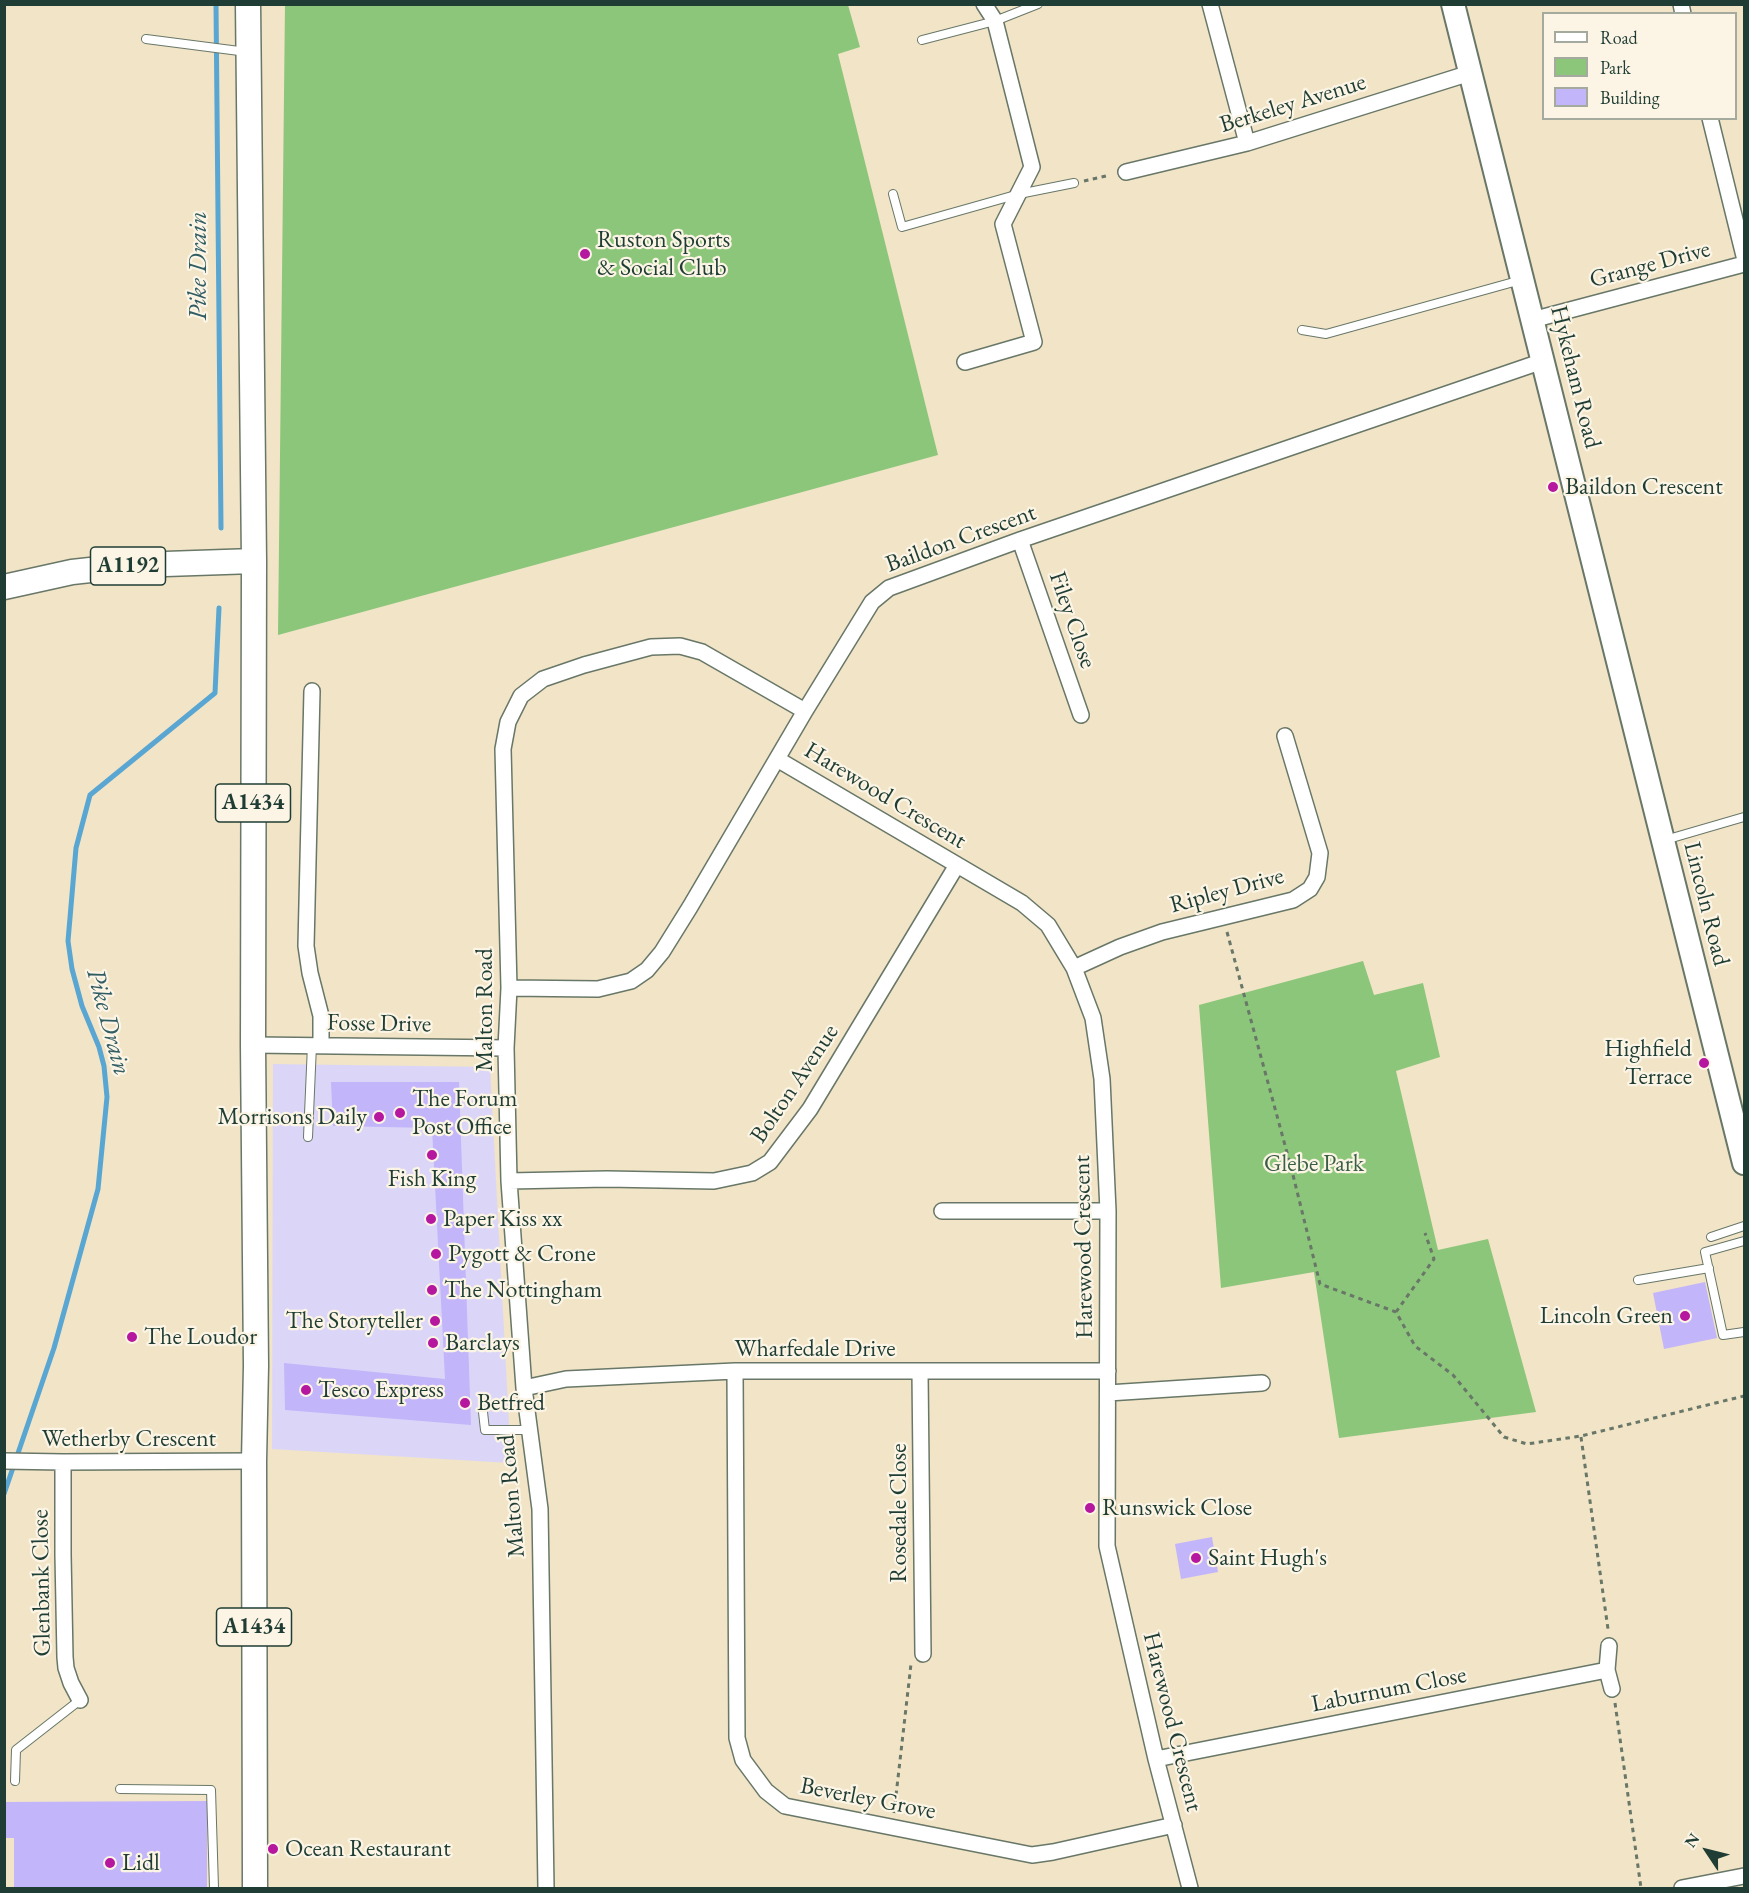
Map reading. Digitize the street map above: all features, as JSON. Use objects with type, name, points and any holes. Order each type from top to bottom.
[{"type":"main road","name":"A1434","points":[[248,4],[254,561],[255,1888]]},
{"type":"main road","name":"A1192","points":[[4,587],[72,572],[136,565],[254,561]]},
{"type":"street","points":[[965,362],[1034,342],[1003,224],[1032,167],[995,21],[984,4]]},
{"type":"street","points":[[1210,4],[1247,143]]},
{"type":"street","name":"Hykeham Road","points":[[1453,4],[1642,762]]},
{"type":"street","name":"Berkeley Avenue","points":[[1126,172],[1247,143],[1470,74]]},
{"type":"street","points":[[1710,120],[1744,256]]},
{"type":"street","name":"Grange Drive","points":[[1532,320],[1744,264]]},
{"type":"street","name":"Baildon Crescent","points":[[509,988],[598,989],[631,981],[647,970],[662,952],[690,907],[872,602],[889,588],[1020,540],[1543,361]]},
{"type":"street","name":"Filey Close","points":[[1020,540],[1081,715]]},
{"type":"street","name":"Malton Road","points":[[546,1888],[540,1509],[524,1388],[509,1181],[506,1048],[509,988],[503,749],[508,722],[521,696],[543,680],[584,665],[651,647],[680,646],[702,652],[805,711]]},
{"type":"street","points":[[312,691],[306,946],[321,1016],[317,1045]]},
{"type":"street","name":"Ripley Drive","points":[[1074,968],[1120,947],[1162,932],[1293,900],[1310,889],[1317,877],[1320,853],[1285,736]]},
{"type":"street","name":"Harewood Crescent","points":[[777,759],[1022,903],[1048,925],[1074,968],[1093,1018],[1102,1079],[1108,1211],[1107,1546],[1156,1759],[1190,1888]]},
{"type":"street","name":"Lincoln Road","points":[[1642,762],[1744,1159]]},
{"type":"street","name":"Bolton Avenue","points":[[509,1181],[607,1179],[714,1181],[752,1173],[770,1162],[810,1109],[957,865]]},
{"type":"street","name":"Fosse Drive","points":[[253,1045],[506,1048]]},
{"type":"street","points":[[942,1211],[1108,1211]]},
{"type":"street","name":"Wharfedale Drive","points":[[524,1388],[566,1379],[735,1371],[1108,1371]]},
{"type":"street","name":"Beverley Grove","points":[[735,1371],[736,1738],[743,1760],[766,1791],[785,1806],[1032,1855],[1174,1825]]},
{"type":"street","name":"Rosedale Close","points":[[920,1372],[923,1654]]},
{"type":"street","points":[[1108,1393],[1262,1383]]},
{"type":"street","name":"Wetherby Crescent","points":[[4,1461],[254,1461]]},
{"type":"street","name":"Glenbank Close","points":[[63,1462],[65,1657],[71,1683],[80,1700]]},
{"type":"street","points":[[1609,1646],[1607,1670],[1612,1689]]},
{"type":"street","name":"Laburnum Close","points":[[1156,1759],[1607,1670]]},
{"type":"street","points":[[1683,1888],[1744,1876]]},
{"type":"lane","points":[[922,40],[995,21],[1038,4]]},
{"type":"lane","points":[[146,39],[248,53]]},
{"type":"lane","points":[[893,194],[902,227],[1019,194],[1074,183]]},
{"type":"lane","points":[[1302,330],[1326,334],[1522,279]]},
{"type":"lane","points":[[1663,841],[1744,817]]},
{"type":"lane","points":[[308,1137],[317,1045]]},
{"type":"lane","points":[[1711,1237],[1744,1226]]},
{"type":"lane","points":[[1744,1241],[1705,1252],[1723,1335],[1744,1332]]},
{"type":"lane","points":[[1638,1280],[1709,1268]]},
{"type":"lane","points":[[483,1412],[485,1430],[530,1430]]},
{"type":"lane","points":[[15,1781],[16,1750],[80,1700]]},
{"type":"lane","points":[[120,1789],[211,1790],[214,1888]]},
{"type":"path","points":[[1074,183],[1126,172]]},
{"type":"path","points":[[1223,918],[1292,1170],[1320,1284],[1396,1312],[1414,1346],[1453,1375],[1504,1437],[1527,1444],[1581,1436],[1744,1396]]},
{"type":"path","points":[[1396,1312],[1434,1259],[1425,1233]]},
{"type":"path","points":[[1581,1436],[1609,1646]]},
{"type":"path","points":[[892,1828],[911,1662],[923,1654]]},
{"type":"path","points":[[1612,1689],[1641,1888]]},
{"type":"shaded area","points":[[273,1064],[490,1067],[511,1463],[272,1449]]},
{"type":"green space","name":"Ruston Sports & Social Club","points":[[285,5],[848,5],[860,47],[838,54],[938,455],[278,635]]},
{"type":"green space","name":"Glebe Park","points":[[1363,961],[1374,995],[1423,983],[1440,1057],[1396,1071],[1438,1250],[1488,1239],[1536,1412],[1339,1438],[1314,1272],[1221,1288],[1199,1005]]},
{"type":"building","points":[[331,1082],[459,1082],[471,1425],[285,1410],[284,1363],[445,1379],[432,1128],[333,1126]]},
{"type":"building","name":"Lincoln Green","points":[[1705,1282],[1717,1338],[1664,1349],[1653,1293]]},
{"type":"building","name":"Saint Hugh's","points":[[1212,1537],[1218,1572],[1181,1579],[1175,1544]]},
{"type":"building","name":"Lidl","points":[[207,1801],[207,1888],[14,1888],[14,1838],[4,1838],[4,1802]]},
{"type":"waterway","name":"Pike Drain","points":[[216,4],[221,528]]},
{"type":"waterway","name":"Pike Drain","points":[[4,1494],[54,1348],[98,1189],[107,1097],[104,1066],[99,1047],[82,1006],[72,969],[68,941],[76,848],[90,795],[215,693],[219,608]]},
{"type":"place","name":"Ruston Sports & Social Club","points":[[585,254]]},
{"type":"place","name":"Baildon Crescent","points":[[1553,487]]},
{"type":"place","name":"Highfield Terrace","points":[[1704,1063]]},
{"type":"place","name":"The Forum Post Office","points":[[400,1113]]},
{"type":"place","name":"Morrisons Daily","points":[[379,1117]]},
{"type":"place","name":"Fish King","points":[[432,1155]]},
{"type":"place","name":"Paper Kiss xx","points":[[431,1219]]},
{"type":"place","name":"Pygott & Crone","points":[[436,1254]]},
{"type":"place","name":"The Nottingham","points":[[432,1290]]},
{"type":"place","name":"Lincoln Green","points":[[1685,1316]]},
{"type":"place","name":"The Storyteller","points":[[435,1321]]},
{"type":"place","name":"The Loudor","points":[[132,1337]]},
{"type":"place","name":"Barclays","points":[[433,1343]]},
{"type":"place","name":"Tesco Express","points":[[306,1390]]},
{"type":"place","name":"Betfred","points":[[465,1403]]},
{"type":"place","name":"Runswick Close","points":[[1090,1508]]},
{"type":"place","name":"Saint Hugh's","points":[[1196,1558]]},
{"type":"place","name":"Ocean Restaurant","points":[[273,1849]]},
{"type":"place","name":"Lidl","points":[[110,1863]]}]
